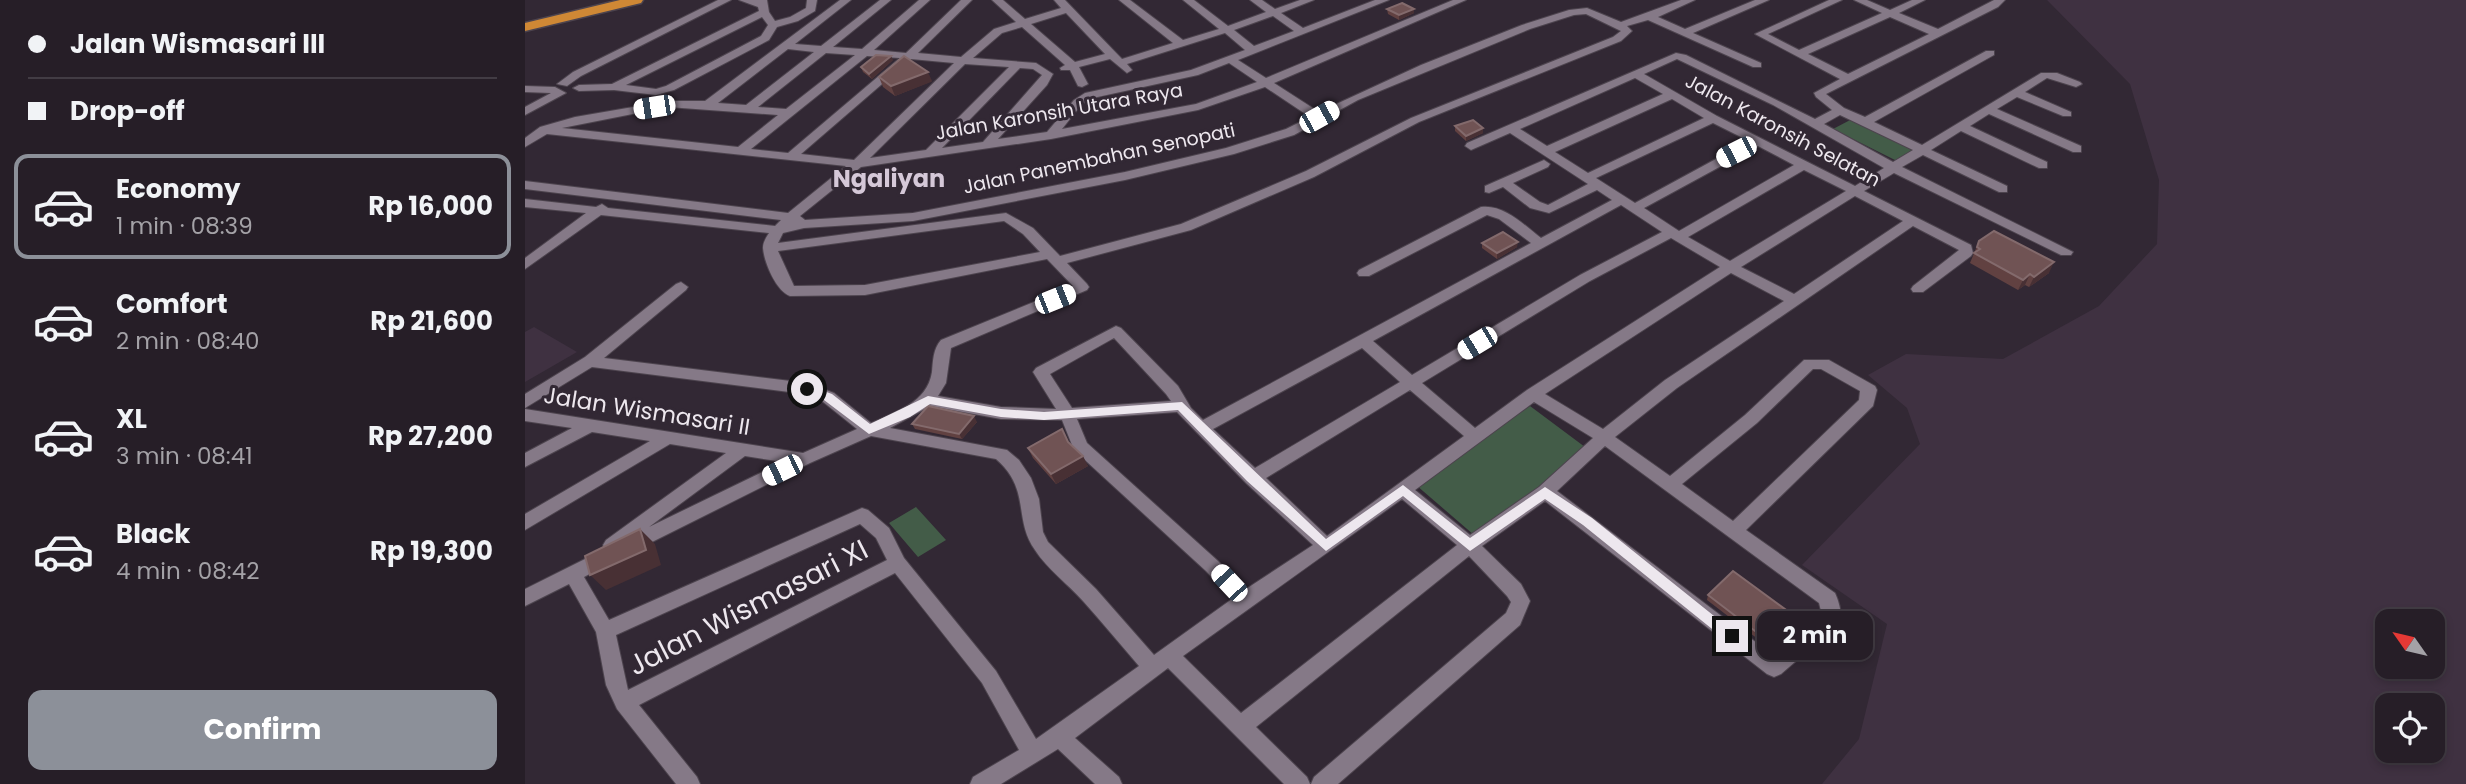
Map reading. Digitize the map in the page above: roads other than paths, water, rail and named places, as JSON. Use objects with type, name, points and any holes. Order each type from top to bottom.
[{"type":"highway","points":[[525,20],[606,0]]},
{"type":"highway","points":[[525,27],[636,0]]},
{"type":"street","points":[[525,112],[577,74],[726,0]]},
{"type":"street","points":[[744,0],[763,6],[773,25]]},
{"type":"street","points":[[525,89],[559,89],[580,82],[583,84],[579,88],[614,87],[656,92],[670,88],[762,40],[773,25],[811,9],[812,0]]},
{"type":"street","points":[[708,105],[846,0]]},
{"type":"street","points":[[748,109],[886,0]]},
{"type":"street","points":[[742,150],[865,52],[925,0]]},
{"type":"street","points":[[792,156],[910,55],[967,0]]},
{"type":"street","points":[[997,0],[1073,66],[1082,83]]},
{"type":"street","points":[[1059,0],[1121,62]]},
{"type":"street","points":[[1123,0],[1179,42]]},
{"type":"street","points":[[1188,0],[1253,49]]},
{"type":"street","points":[[1255,0],[1302,32]]},
{"type":"street","points":[[1265,6],[1283,0]]},
{"type":"street","points":[[783,46],[1036,66],[1046,72],[1073,66],[1121,62],[1228,29],[1309,0]]},
{"type":"street","points":[[1180,76],[1191,68],[1302,32],[1384,0]]},
{"type":"street","name":"Jalan Karonsih Utara Raya","points":[[544,130],[857,164],[1051,135],[1198,107],[1265,83],[1461,0]]},
{"type":"street","points":[[1620,25],[1649,17],[1690,0]]},
{"type":"street","points":[[1684,33],[1764,0]]},
{"type":"street","points":[[1837,0],[1760,34],[1847,78]]},
{"type":"street","points":[[1859,0],[1937,33]]},
{"type":"street","points":[[1801,53],[1920,0]]},
{"type":"street","points":[[1821,121],[1818,100],[1820,95],[1847,78],[2000,0]]},
{"type":"street","points":[[614,87],[763,6]]},
{"type":"street","points":[[857,164],[961,62],[999,31],[1068,9]]},
{"type":"street","name":"Jalan Panembahan Senopati","points":[[525,185],[821,225],[913,217],[1136,174],[1268,140],[1374,89],[1526,27],[1563,15],[1587,11],[1620,25]]},
{"type":"street","points":[[1649,17],[1757,65]]},
{"type":"street","points":[[525,598],[804,459],[906,414],[928,400],[938,383],[943,363],[943,347],[946,344],[1081,288],[1054,257],[1028,231],[1006,217],[770,248],[787,290],[865,290],[1054,257],[1186,227],[1310,174],[1415,120],[1622,37],[1627,31],[1620,25]]},
{"type":"street","points":[[1051,135],[1078,102],[1089,95],[1180,76],[1231,60],[1253,49]]},
{"type":"street","points":[[1865,121],[1990,53]]},
{"type":"street","points":[[1471,146],[1676,56],[1821,121],[1895,167],[2067,252]]},
{"type":"street","points":[[1231,60],[1319,117]]},
{"type":"street","points":[[931,152],[1017,65]]},
{"type":"street","points":[[986,145],[1043,83],[1046,72]]},
{"type":"street","name":"Jalan Karonsih Selatan","points":[[1635,73],[1713,118],[1961,244],[1966,253],[1918,289]]},
{"type":"street","points":[[981,784],[1059,737],[1533,394],[1732,266],[2045,75],[2057,76],[2075,83]]},
{"type":"street","points":[[2018,93],[2067,114]]},
{"type":"street","points":[[1489,189],[1545,157],[1673,94]]},
{"type":"street","points":[[1820,95],[1840,110],[2003,189]]},
{"type":"street","points":[[525,143],[544,130],[582,119],[668,104],[789,113]]},
{"type":"street","points":[[1988,109],[2077,149]]},
{"type":"street","points":[[1821,121],[1840,110]]},
{"type":"street","points":[[1504,182],[1535,205],[1549,209],[1593,181],[1713,118]]},
{"type":"street","points":[[1960,126],[2043,165]]},
{"type":"street","points":[[1510,128],[1545,157],[1593,181],[1703,252],[1794,300]]},
{"type":"street","points":[[1202,428],[1540,244],[1759,141]]},
{"type":"street","name":"Jalan Karonsih Utara Raya","points":[[770,248],[771,240],[780,230],[798,221],[857,164]]},
{"type":"street","points":[[1252,478],[1585,278],[1676,234],[1803,165]]},
{"type":"street","points":[[525,265],[619,196]]},
{"type":"street","points":[[525,203],[780,230]]},
{"type":"street","points":[[1364,273],[1486,210],[1504,216],[1540,244]]},
{"type":"street","points":[[1240,727],[1470,545],[1545,492],[1604,437],[1671,384],[1913,220]]},
{"type":"street","points":[[820,241],[821,225]]},
{"type":"street","points":[[525,402],[590,361],[681,287]]},
{"type":"street","points":[[1245,600],[1212,565],[1080,446],[1067,414],[1041,372],[1116,331],[1172,390],[1183,408],[1202,428],[1326,546]]},
{"type":"street","points":[[1362,340],[1475,437]]},
{"type":"street","points":[[590,361],[807,389],[828,397],[869,430],[1001,454],[1013,464],[1030,499],[1034,533],[1042,547],[1161,662],[1240,727],[1299,784]]},
{"type":"street","points":[[1671,484],[1751,419],[1809,365],[1824,364],[1870,390],[1867,402],[1765,498],[1734,531]]},
{"type":"street","points":[[1533,394],[1604,437],[1820,591],[1831,606],[1832,618],[1774,668],[1545,492]]},
{"type":"street","points":[[928,400],[1001,413],[1044,416],[1183,408]]},
{"type":"street","name":"Jalan Wismasari II","points":[[525,415],[804,459]]},
{"type":"street","points":[[525,461],[591,425]]},
{"type":"street","points":[[525,523],[669,437]]},
{"type":"street","points":[[572,573],[695,487],[743,449]]},
{"type":"street","points":[[1322,784],[1513,619],[1519,610],[1521,601],[1514,590],[1470,545],[1403,490]]},
{"type":"street","points":[[604,631],[862,515],[883,533],[898,563],[989,677],[1032,753]]},
{"type":"street","name":"Jalan Wismasari XI","points":[[624,702],[898,563]]},
{"type":"street","points":[[572,573],[604,631],[616,685],[624,702],[689,784]]},
{"type":"street","points":[[1059,737],[1111,784]]},
{"type":"district","name":"Ngaliyan","points":[[889,179]]}]
